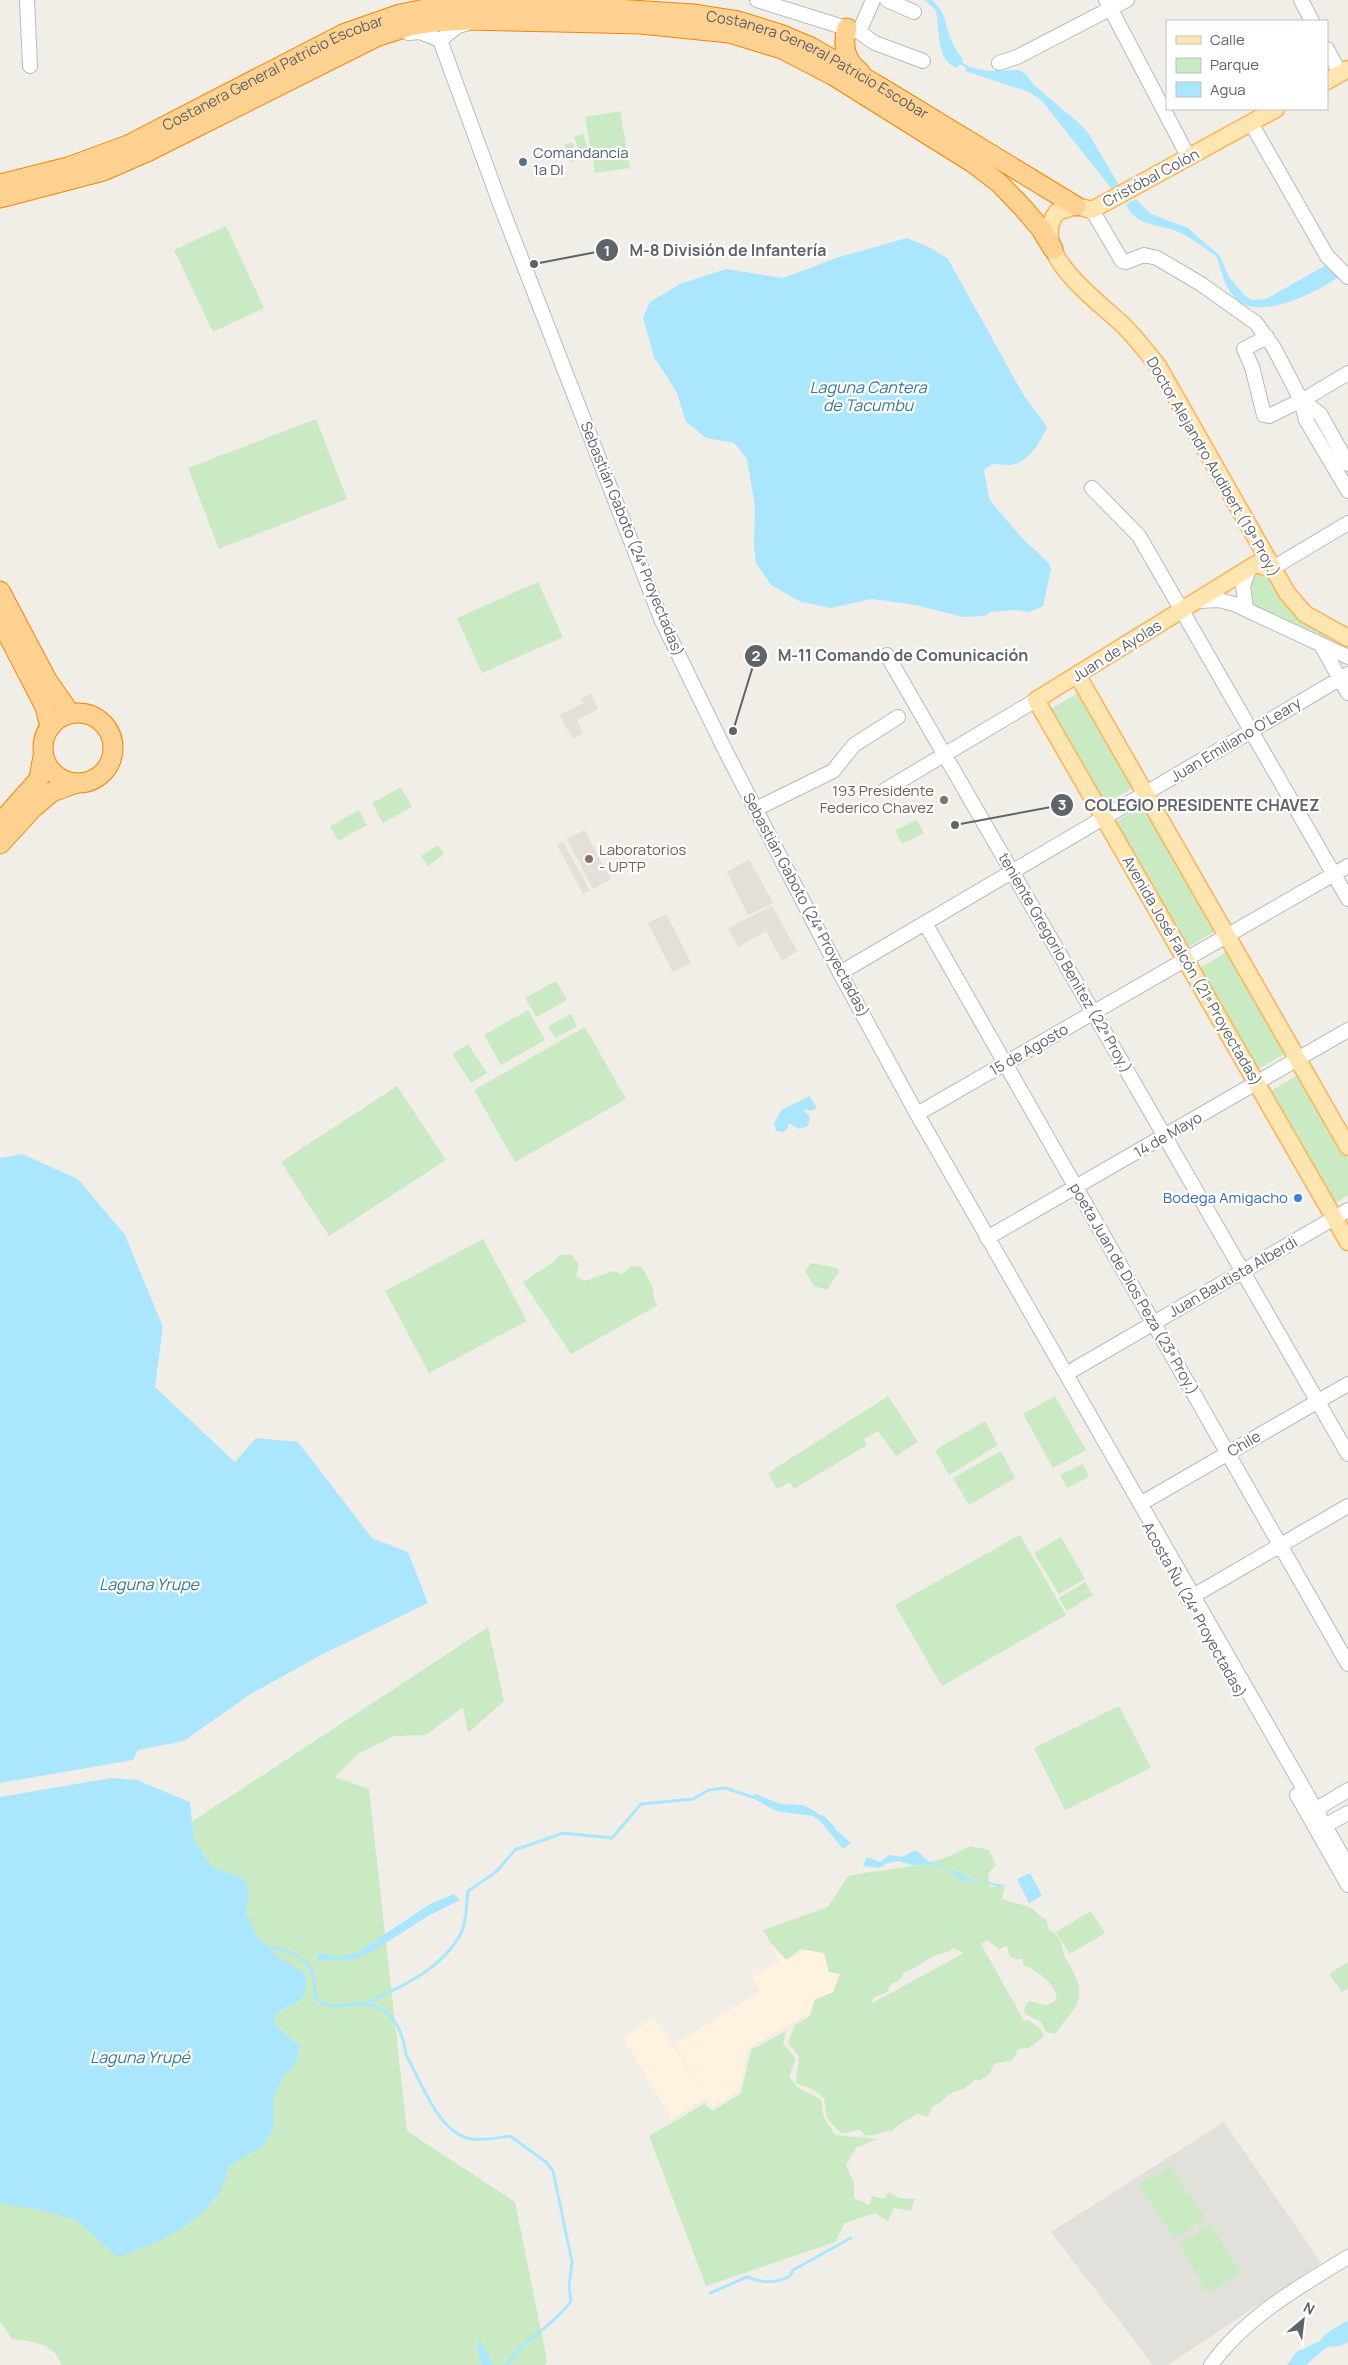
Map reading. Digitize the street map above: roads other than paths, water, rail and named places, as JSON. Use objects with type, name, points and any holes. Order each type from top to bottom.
[{"type":"highway","name":"Costanera General Patricio Escobar","points":[[0,184],[68,167],[128,145],[343,34],[400,14],[441,6],[585,7],[693,14],[738,21],[811,47],[1084,208]]},
{"type":"highway","name":"Costanera General Patricio Escobar","points":[[0,198],[103,171],[376,37],[410,26],[433,22],[484,20],[641,24],[729,34],[782,49],[834,76],[973,163],[999,183],[1041,229],[1053,249]]},
{"type":"highway","points":[[853,30],[844,38],[847,59],[877,85]]},
{"type":"highway","points":[[0,591],[47,680],[70,714]]},
{"type":"highway","points":[[0,620],[45,707],[50,727]]},
{"type":"highway","points":[[0,823],[39,779],[45,736],[55,721],[70,714],[82,713],[102,722],[109,730],[114,746],[111,763],[105,772],[96,779],[52,792],[33,808],[0,844]]},
{"type":"highway","points":[[43,756],[54,774],[74,784]]},
{"type":"main road","name":"Cristóbal Colón","points":[[1053,249],[1049,225],[1057,212],[1084,208],[1116,197],[1274,110]]},
{"type":"main road","name":"Doctor Alejandro Audibert (19ª Proy.)","points":[[1053,249],[1061,264],[1073,279],[1134,336],[1158,366],[1258,544],[1259,567],[1298,607],[1312,618],[1348,638]]},
{"type":"main road","name":"Juan de Ayolas","points":[[1036,700],[1199,601],[1259,567]]},
{"type":"main road","points":[[1078,676],[1348,1148]]},
{"type":"main road","name":"Avenida José Falcón (21ª Proyectadas)","points":[[1036,700],[1257,1083],[1341,1214],[1348,1242]]},
{"type":"street","points":[[27,0],[30,66]]},
{"type":"street","points":[[400,14],[413,0]]},
{"type":"street","points":[[438,0],[464,6]]},
{"type":"street","points":[[757,0],[853,30],[875,43],[923,61]]},
{"type":"street","points":[[853,30],[873,0]]},
{"type":"street","points":[[887,0],[914,12]]},
{"type":"street","points":[[999,63],[1017,57],[1108,4],[1127,0]]},
{"type":"street","points":[[1300,0],[1311,20]]},
{"type":"street","points":[[1108,4],[1189,158]]},
{"type":"street","points":[[376,37],[420,32],[440,40],[458,26],[484,20]]},
{"type":"street","name":"Sebastián Gaboto (24ª Proyectadas)","points":[[440,40],[502,209],[662,621],[840,973],[917,1114],[1066,1374]]},
{"type":"street","points":[[1328,51],[1338,74]]},
{"type":"street","points":[[1251,123],[1327,256],[1348,277]]},
{"type":"street","points":[[1084,208],[1122,261],[1126,262],[1144,255],[1157,258],[1172,265],[1256,323],[1267,337],[1301,400],[1306,420],[1348,491]]},
{"type":"street","points":[[1267,337],[1244,350],[1252,366],[1264,415],[1269,416],[1348,373]]},
{"type":"street","points":[[1301,400],[1320,414],[1348,464]]},
{"type":"street","points":[[1092,488],[1115,509],[1139,536],[1181,612],[1348,899]]},
{"type":"street","name":"Juan de Ayolas","points":[[1259,567],[1348,523]]},
{"type":"street","points":[[1246,610],[1243,586],[1259,567]]},
{"type":"street","points":[[1199,601],[1220,600],[1348,657]]},
{"type":"street","points":[[1321,645],[1344,676],[1348,693]]},
{"type":"street","name":"teniente Gregorio Benitez (22ª Proy.)","points":[[887,655],[1348,1454]]},
{"type":"street","name":"Juan Emiliano O'Leary","points":[[840,973],[1344,676]]},
{"type":"street","name":"Juan de Ayolas","points":[[885,790],[944,753],[1036,700]]},
{"type":"street","points":[[756,809],[833,771],[854,745],[898,717]]},
{"type":"street","name":"15 de Agosto","points":[[917,1114],[1348,866]]},
{"type":"street","name":"poeta Juan de Dios Peza (23ª Proy.)","points":[[925,923],[1345,1659]]},
{"type":"street","name":"14 de Mayo","points":[[987,1238],[1348,1030]]},
{"type":"street","name":"Juan Bautista Alberdi","points":[[1066,1374],[1341,1214]]},
{"type":"street","points":[[1066,1374],[1141,1507]]},
{"type":"street","name":"Chile","points":[[1141,1507],[1228,1453],[1348,1384]]},
{"type":"street","points":[[1191,1597],[1348,1506]]},
{"type":"street","name":"Acosta Ñu (24ª Proyectadas)","points":[[1141,1507],[1148,1514],[1191,1597],[1312,1811],[1348,1885]]},
{"type":"street","points":[[1312,1811],[1348,1790]]},
{"type":"street","points":[[1321,1828],[1348,1813]]},
{"type":"street","name":"Acosta Ñu (24ª Proyectadas)","points":[[1321,1828],[1348,1866]]},
{"type":"street","points":[[1211,2365],[1224,2347],[1256,2316],[1348,2257]]},
{"type":"water","points":[[924,0],[932,0],[943,15],[952,42],[963,60],[957,68],[945,58],[935,9]]},
{"type":"water","points":[[967,67],[990,71],[1019,70],[1027,75],[1033,84],[1089,134],[1119,185],[1111,188],[1042,101],[1029,92],[965,71]]},
{"type":"water","points":[[1136,199],[1151,214],[1188,228],[1220,256],[1229,277],[1245,296],[1253,300],[1266,299],[1326,265],[1341,275],[1318,289],[1288,302],[1273,306],[1258,307],[1246,305],[1231,293],[1223,278],[1216,256],[1183,234],[1136,217],[1130,212],[1126,204]]},
{"type":"water","name":"Laguna Cantera de Tacumbu","points":[[907,238],[929,247],[948,259],[1023,394],[1047,427],[1037,446],[1022,461],[1008,465],[992,464],[984,470],[989,498],[993,504],[1023,539],[1049,563],[1051,569],[1043,606],[1030,612],[1016,610],[991,612],[984,616],[963,617],[915,605],[872,599],[831,608],[801,602],[771,585],[756,563],[754,545],[755,506],[747,459],[734,443],[706,438],[686,422],[677,393],[654,357],[643,318],[650,302],[680,284],[726,269],[783,278],[839,257]]},
{"type":"water","points":[[810,1096],[817,1108],[811,1111],[803,1109],[810,1117],[808,1126],[799,1129],[789,1123],[788,1128],[784,1132],[776,1131],[774,1124],[781,1110]]},
{"type":"water","name":"Laguna Yrupe","points":[[22,1154],[78,1179],[125,1235],[163,1327],[155,1387],[235,1462],[256,1438],[298,1442],[372,1538],[408,1552],[428,1603],[321,1655],[249,1695],[184,1741],[138,1750],[133,1760],[0,1783],[0,1158]]},
{"type":"water","name":"Laguna Yrupé","points":[[111,1778],[137,1780],[190,1802],[194,1841],[212,1867],[243,1878],[249,1890],[246,1912],[257,1937],[277,1956],[306,1974],[306,1992],[299,2001],[275,2013],[276,2026],[300,2046],[296,2063],[282,2079],[274,2095],[273,2128],[263,2146],[229,2166],[223,2184],[214,2200],[201,2214],[169,2236],[117,2257],[76,2220],[45,2211],[0,2203],[0,1797]]},
{"type":"water","points":[[754,1793],[780,1804],[803,1805],[816,1812],[851,1843],[843,1849],[821,1822],[813,1816],[776,1811],[756,1800]]},
{"type":"water","points":[[917,1851],[929,1862],[941,1865],[975,1880],[1006,1885],[999,1887],[984,1882],[961,1881],[947,1868],[931,1865],[912,1865],[898,1861],[888,1863],[879,1868],[863,1866],[867,1857],[880,1862],[889,1855],[902,1857]]},
{"type":"water","points":[[1030,1873],[1042,1896],[1029,1903],[1017,1879]]},
{"type":"water","points":[[454,1894],[460,1900],[428,1916],[375,1950],[356,1959],[318,1961],[317,1953],[339,1957],[358,1952],[430,1904]]},
{"type":"water","points":[[1348,2320],[1348,2342],[1340,2346],[1327,2347],[1306,2365],[1287,2365],[1296,2352],[1320,2341],[1325,2334]]},
{"type":"water","points":[[480,2340],[493,2365],[482,2365],[477,2346]]},
{"type":"waterway","points":[[959,62],[970,69]]},
{"type":"waterway","points":[[364,2004],[406,1984],[443,1957],[453,1946],[463,1929],[468,1891],[496,1872],[515,1850],[563,1833],[612,1838],[641,1804],[693,1799],[709,1790],[725,1788],[759,1799]]},
{"type":"waterway","points":[[818,1816],[823,1817],[833,1827]]},
{"type":"waterway","points":[[265,1947],[288,1952],[304,1960],[313,1975],[315,1998],[322,2002],[333,2006],[373,2005],[388,2014],[398,2028],[406,2055],[430,2101],[437,2113],[454,2131],[464,2137],[475,2139],[510,2136],[546,2162],[553,2171],[572,2262],[569,2287],[571,2301],[556,2318],[520,2349],[507,2365]]},
{"type":"waterway","points":[[710,2293],[747,2277],[768,2282],[784,2279],[790,2276],[793,2270],[851,2238]]},
{"type":"place","name":"Comandancia 1a DI","points":[[523,162]]},
{"type":"place","name":"M-8 División de Infantería","points":[[534,264]]},
{"type":"place","name":"M-11 Comando de Comunicación","points":[[733,731]]},
{"type":"place","name":"193 Presidente Federico Chavez","points":[[944,800]]},
{"type":"place","name":"COLEGIO PRESIDENTE CHAVEZ","points":[[955,825]]},
{"type":"place","name":"Laboratorios - UPTP","points":[[589,859]]},
{"type":"place","name":"Bodega Amigacho","points":[[1298,1198]]}]
